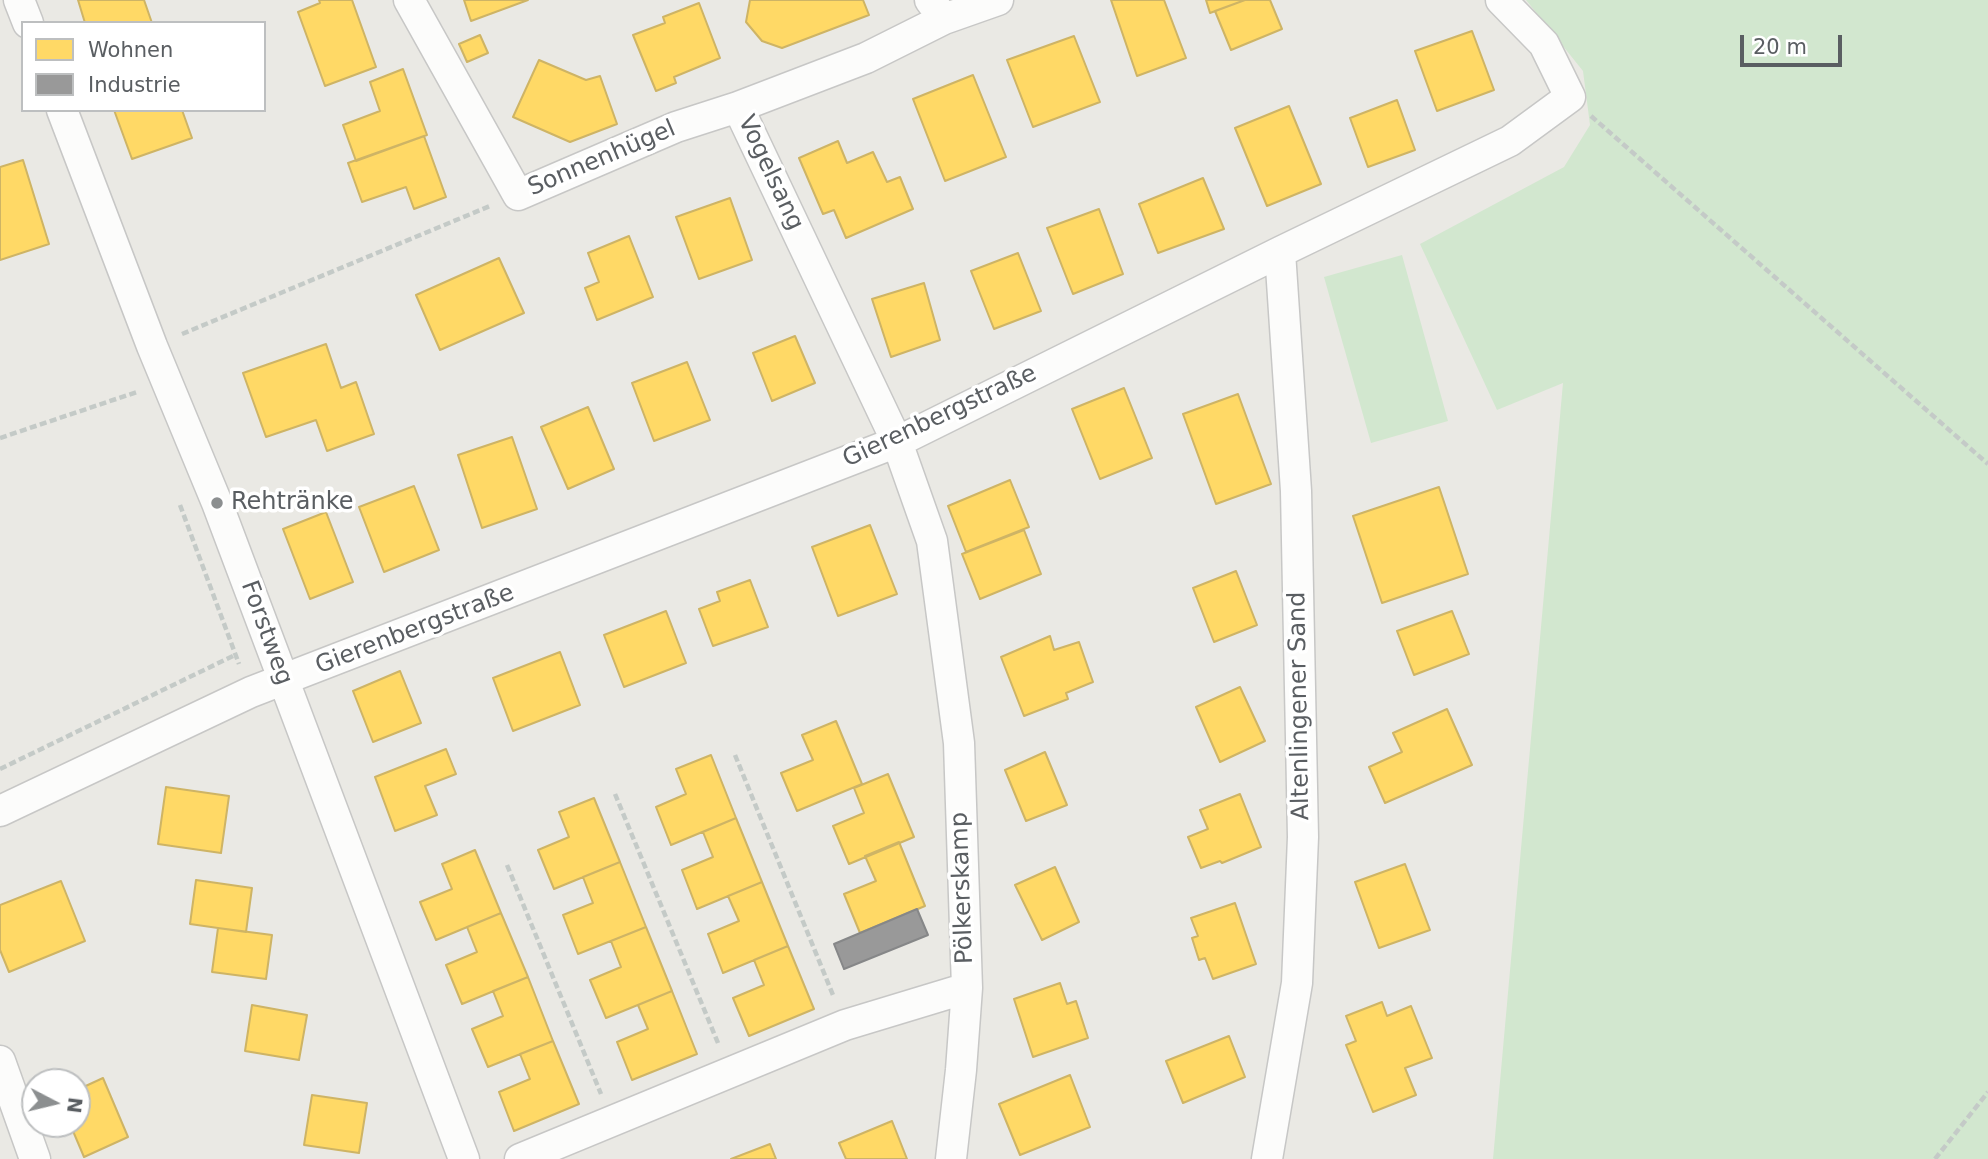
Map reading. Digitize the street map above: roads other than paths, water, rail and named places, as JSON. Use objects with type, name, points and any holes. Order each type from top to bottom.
[{"type":"street","points":[[19,0],[27,21]]},
{"type":"street","name":"Sonnenhügel","points":[[409,0],[517,195],[676,127],[738,107]]},
{"type":"street","name":"Vogelsang","points":[[897,442],[738,107],[866,58],[937,9],[998,0]]},
{"type":"street","name":"Gierenbergstraße","points":[[284,681],[897,442],[1510,141],[1570,97],[1544,44],[1501,0]]},
{"type":"street","name":"Forstweg","points":[[62,112],[152,346],[217,503],[464,1159]]},
{"type":"street","name":"Altenlingener Sand","points":[[1266,1159],[1273,1135],[1297,983],[1303,837],[1296,491],[1280,252]]},
{"type":"street","name":"Pölkerskamp","points":[[520,1159],[845,1025],[967,988],[958,743],[932,541],[897,442]]},
{"type":"street","points":[[0,811],[251,692],[284,681]]},
{"type":"street","points":[[951,1159],[967,988]]},
{"type":"street","points":[[0,1061],[35,1159]]},
{"type":"place","name":"Rehtränke","points":[[217,503]]}]
